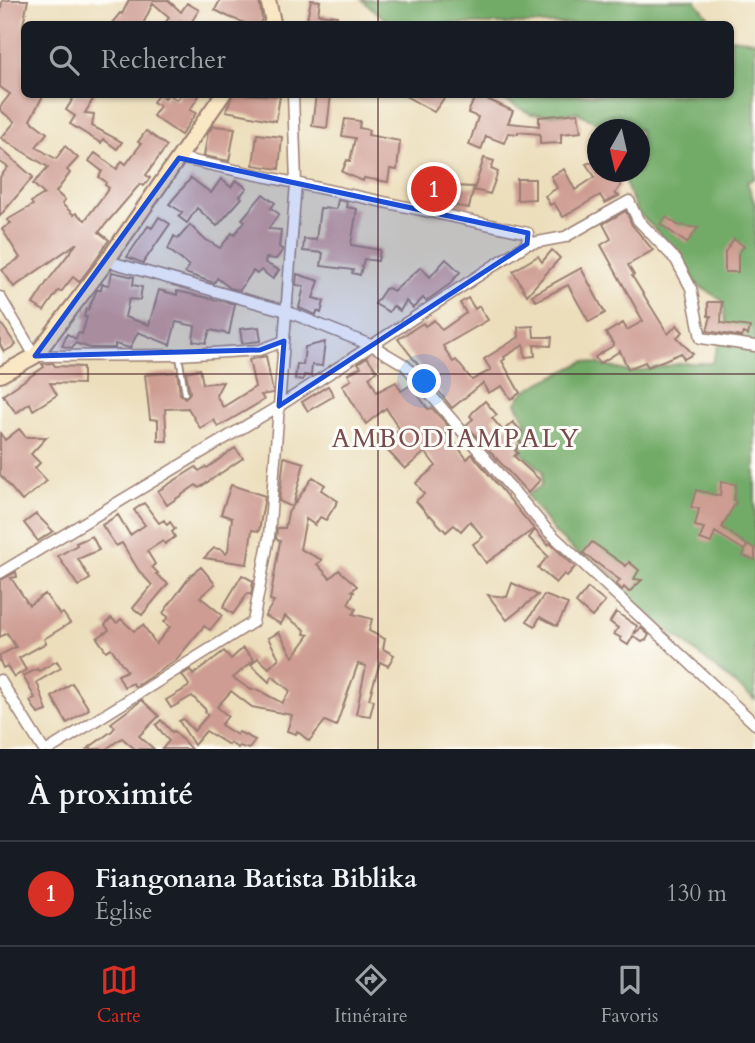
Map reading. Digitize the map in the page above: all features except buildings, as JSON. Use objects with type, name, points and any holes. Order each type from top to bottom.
[{"type":"street","points":[[268,0],[272,21]]},
{"type":"street","points":[[0,375],[35,356],[107,261],[220,98]]},
{"type":"street","points":[[50,749],[253,622],[269,537],[296,183],[293,98]]},
{"type":"street","points":[[179,158],[528,233],[527,244]]},
{"type":"street","points":[[0,573],[279,406],[527,244],[565,237],[629,201],[638,220],[676,260],[691,288],[701,338],[755,346]]},
{"type":"street","points":[[107,261],[286,311],[373,346],[405,365],[548,531],[755,724]]},
{"type":"street","points":[[0,297],[35,356]]},
{"type":"street","points":[[35,356],[179,355],[260,350],[284,341]]},
{"type":"street","points":[[0,680],[43,749]]},
{"type":"lane","points":[[179,355],[185,393]]},
{"type":"highlighted area","points":[[179,158],[528,233],[527,244],[279,406],[284,341],[260,350],[35,356]]},
{"type":"green space","points":[[362,0],[695,0],[712,21],[387,21]]},
{"type":"green space","points":[[734,38],[755,41],[755,178],[747,182],[755,204],[755,700],[603,577],[555,533],[527,495],[541,486],[543,472],[519,450],[527,424],[516,403],[524,391],[585,361],[631,372],[683,363],[712,363],[726,324],[723,301],[696,284],[676,251],[637,211],[625,182],[650,182],[650,119],[589,119],[577,112],[558,115],[531,114],[500,98],[734,98]]},
{"type":"place","name":"Fiangonana Batista Biblika","points":[[434,189]]},
{"type":"district","name":"AMBODIAMPALY","points":[[456,438]]}]
